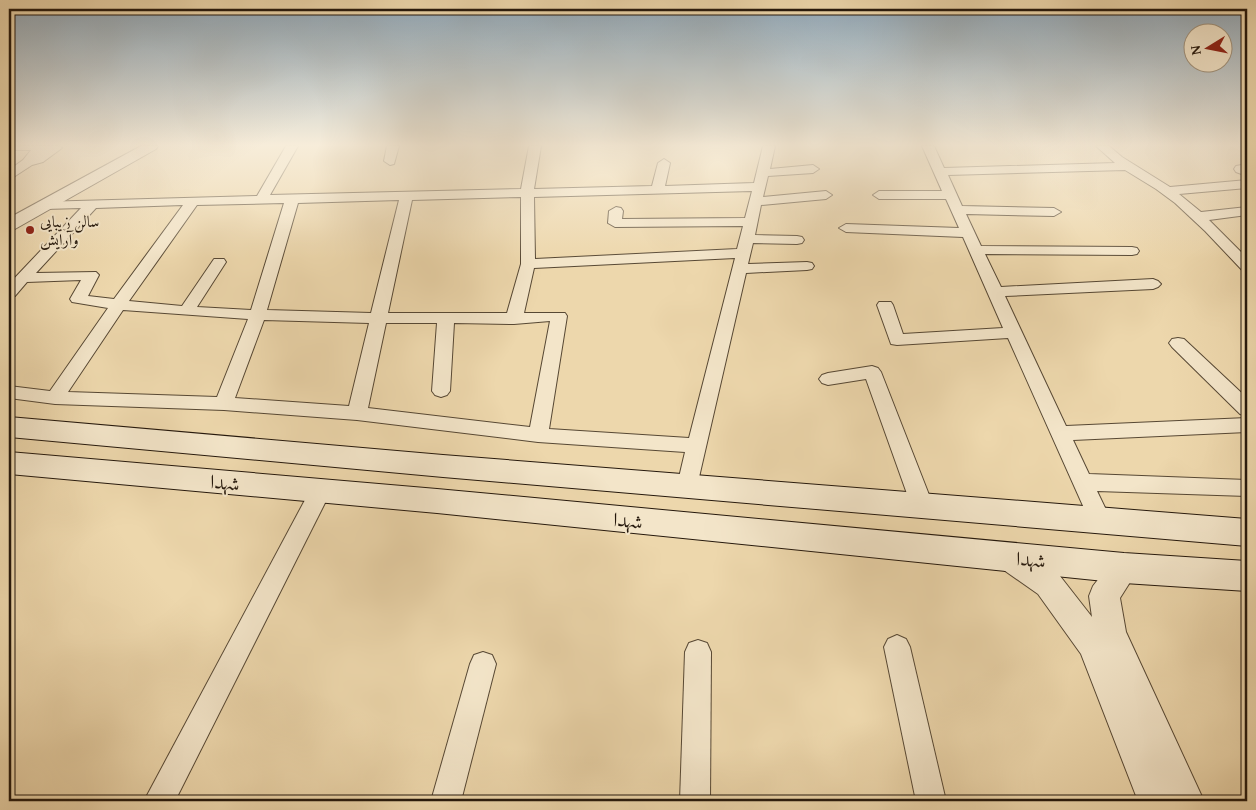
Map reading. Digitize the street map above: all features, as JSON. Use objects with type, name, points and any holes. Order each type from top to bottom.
[{"type":"main road","name":"شهدا","points":[[9,427],[1247,533]]},
{"type":"main road","points":[[176,478],[200,444]]},
{"type":"main road","name":"شهدا","points":[[9,463],[1124,568],[1247,576]]},
{"type":"street","points":[[9,225],[82,184]]},
{"type":"street","points":[[261,200],[270,184]]},
{"type":"street","points":[[514,319],[528,264],[526,193],[528,184]]},
{"type":"street","points":[[658,189],[659,184]]},
{"type":"street","points":[[687,486],[760,184]]},
{"type":"street","points":[[759,187],[769,184]]},
{"type":"street","points":[[946,184],[1100,520]]},
{"type":"street","points":[[1156,184],[1168,191],[1221,238],[1247,267]]},
{"type":"street","points":[[1168,191],[1247,184]]},
{"type":"street","points":[[44,205],[759,187],[826,196]]},
{"type":"street","points":[[879,195],[1054,212]]},
{"type":"street","points":[[357,413],[406,196]]},
{"type":"street","points":[[224,404],[257,316],[292,199]]},
{"type":"street","points":[[55,398],[118,305],[193,202]]},
{"type":"street","points":[[9,293],[92,204]]},
{"type":"street","points":[[616,211],[615,223],[750,222]]},
{"type":"street","points":[[1197,217],[1247,211]]},
{"type":"street","points":[[846,228],[968,232]]},
{"type":"street","points":[[528,264],[797,240]]},
{"type":"street","points":[[976,250],[1132,251]]},
{"type":"street","points":[[186,310],[219,262]]},
{"type":"street","points":[[739,269],[807,266]]},
{"type":"street","points":[[23,278],[91,275],[78,299],[118,305],[257,316],[514,319],[559,316],[538,434]]},
{"type":"street","points":[[996,292],[1153,284]]},
{"type":"street","points":[[884,305],[897,340],[1014,332]]},
{"type":"street","points":[[441,391],[446,318]]},
{"type":"street","points":[[1178,343],[1247,409]]},
{"type":"street","points":[[828,379],[872,372],[922,505]]},
{"type":"street","points":[[9,392],[55,398],[224,404],[357,413],[538,434],[697,446]]},
{"type":"street","points":[[1060,433],[1247,426]]},
{"type":"street","points":[[1083,482],[1247,488]]},
{"type":"street","points":[[160,801],[320,491]]},
{"type":"street","points":[[1008,557],[1048,585],[1094,645],[1157,801]]},
{"type":"street","points":[[1124,568],[1104,596],[1110,633],[1185,801]]},
{"type":"street","points":[[897,647],[931,801]]},
{"type":"street","points":[[695,801],[698,652]]},
{"type":"street","points":[[446,801],[483,664]]},
{"type":"place","name":"سالن زیبایی وآرایش","points":[[30,230]]}]
